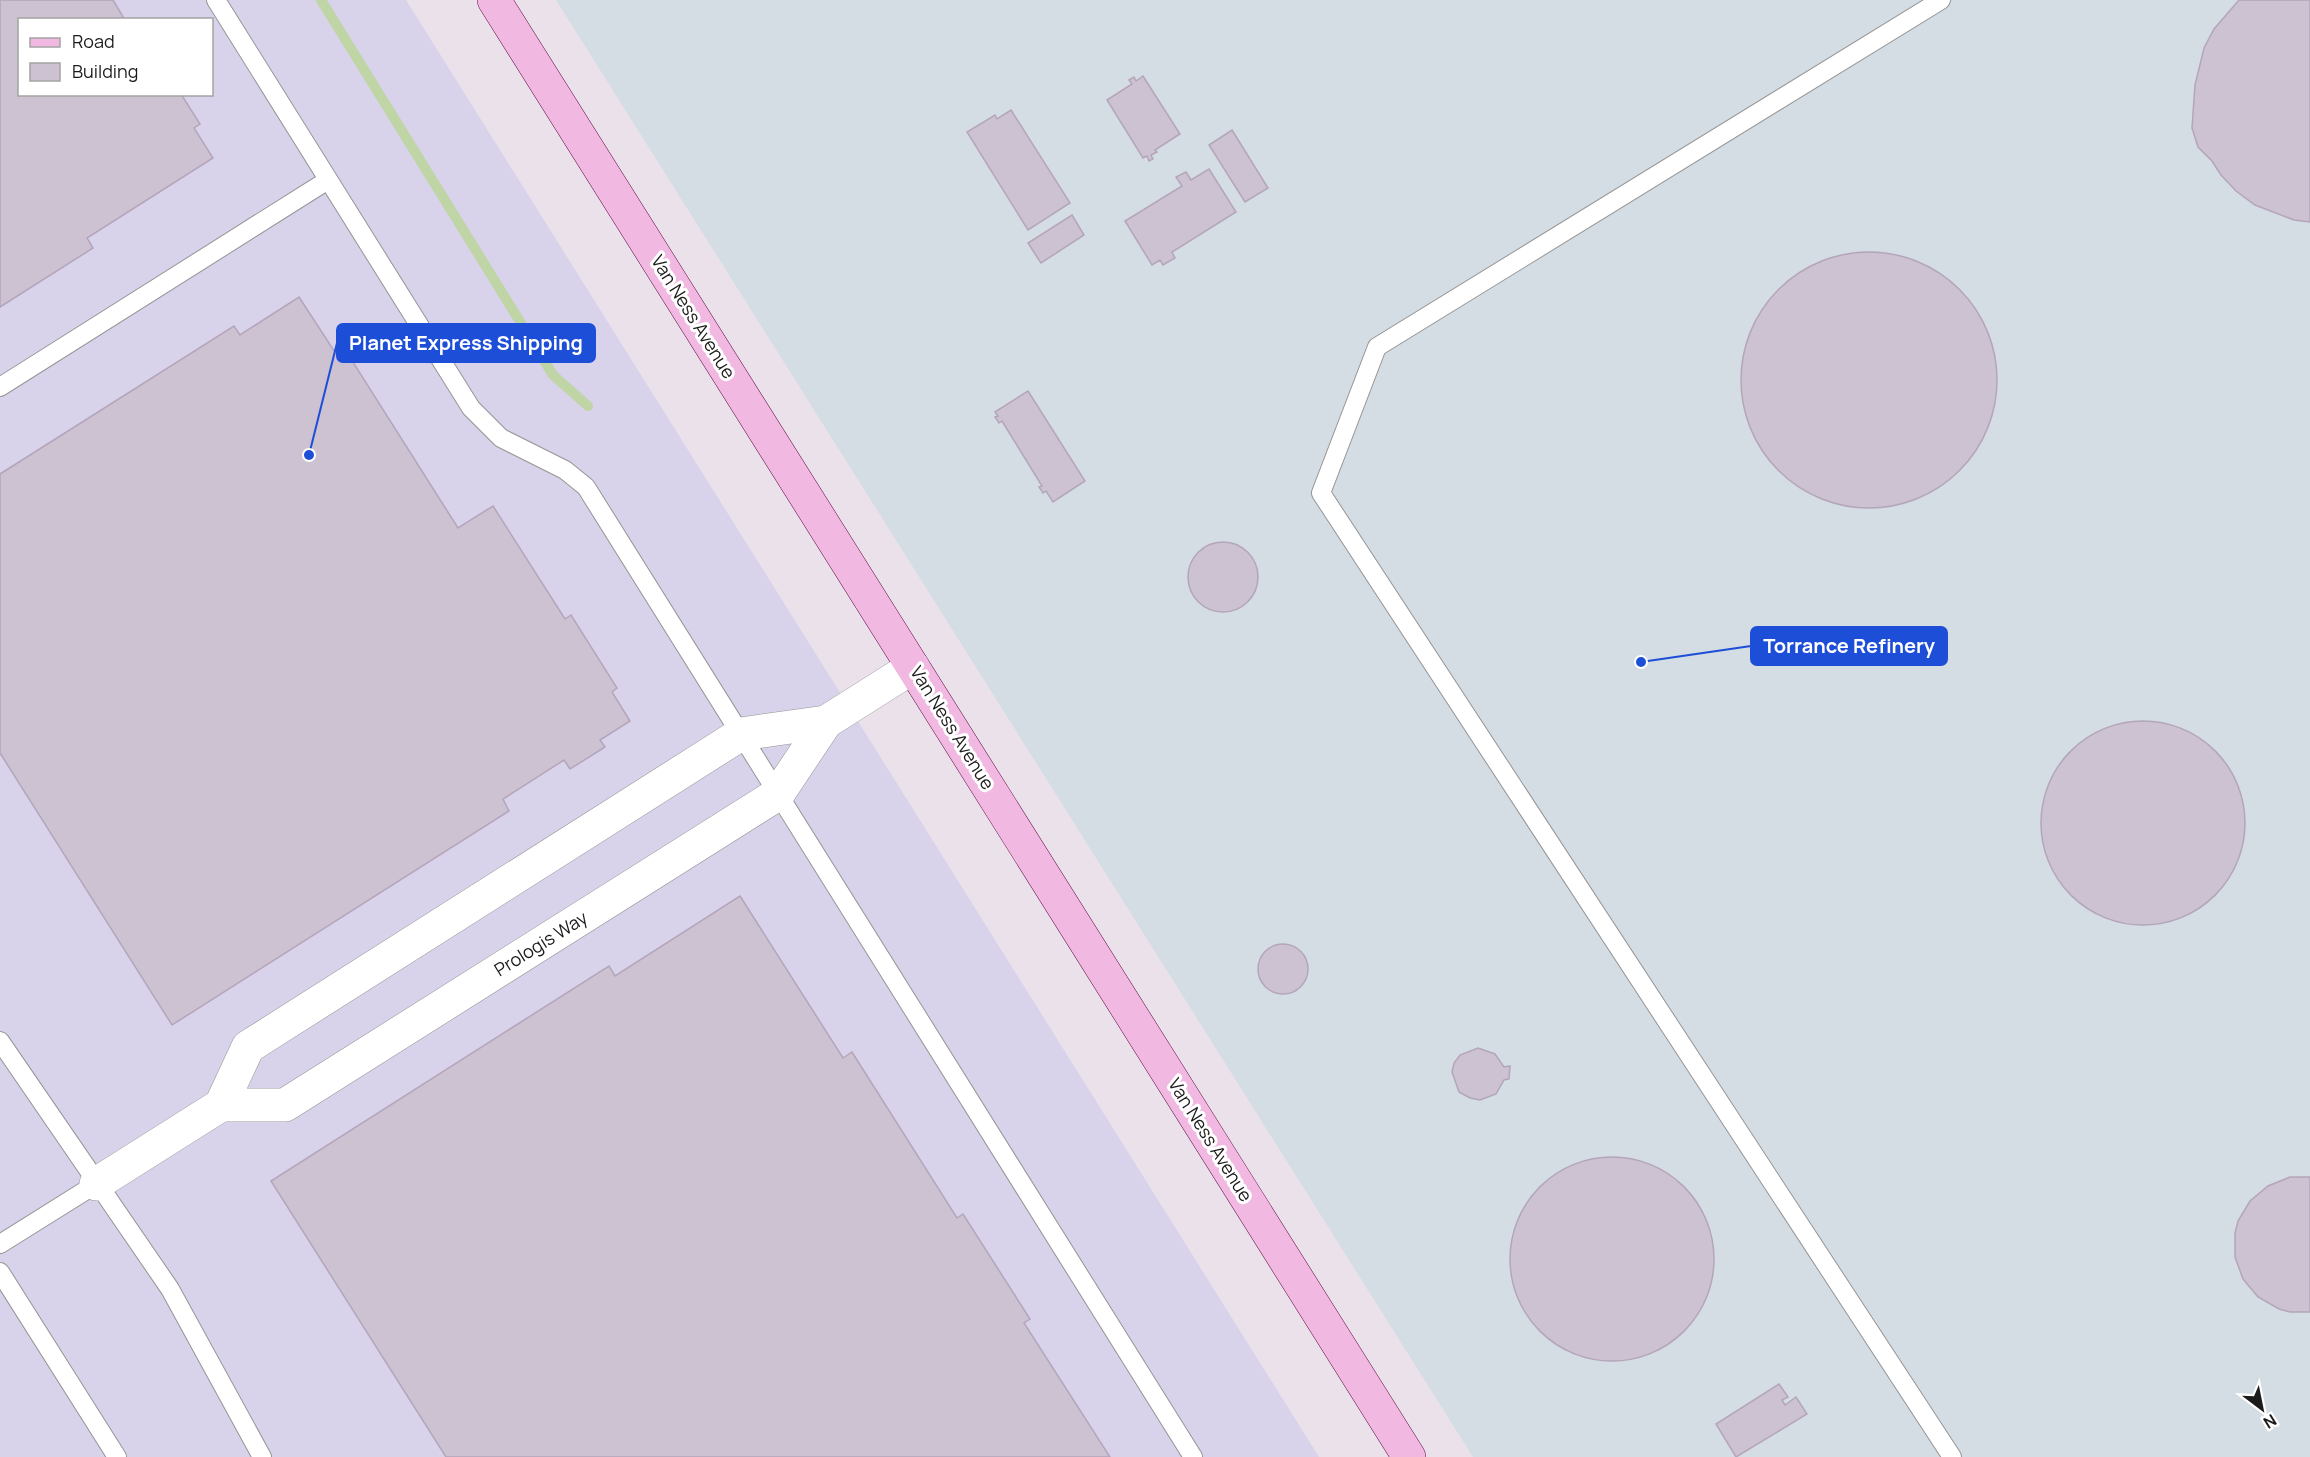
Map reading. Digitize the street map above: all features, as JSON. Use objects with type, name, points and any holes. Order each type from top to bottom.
[{"type":"main road","name":"Van Ness Avenue","points":[[494,0],[1409,1457]]},
{"type":"street","name":"Prologis Way","points":[[826,722],[741,734],[248,1047],[221,1105],[285,1105],[778,794],[826,722],[913,667]]},
{"type":"street","points":[[96,1184],[221,1105]]},
{"type":"lane","points":[[216,0],[471,408],[501,438],[565,470],[585,487],[1193,1457]]},
{"type":"lane","points":[[1941,0],[1377,347],[1321,493],[1952,1457]]},
{"type":"lane","points":[[0,387],[328,180]]},
{"type":"lane","points":[[0,1041],[170,1289],[262,1457]]},
{"type":"lane","points":[[0,1244],[96,1184]]},
{"type":"lane","points":[[0,1272],[117,1457]]},
{"type":"shaded area","points":[[0,0],[406,0],[1319,1457],[0,1457]]},
{"type":"shaded area","points":[[556,0],[2310,0],[2310,1457],[1473,1457]]},
{"type":"building","points":[[0,0],[113,0],[124,18],[18,18],[18,96],[182,96],[200,124],[194,128],[213,158],[87,238],[93,248],[0,307]]},
{"type":"building","points":[[2239,0],[2310,0],[2310,222],[2294,220],[2255,205],[2236,191],[2198,147],[2192,128],[2195,85],[2204,48],[2214,29]]},
{"type":"building","points":[[1143,76],[1180,134],[1155,150],[1157,152],[1151,155],[1153,159],[1149,161],[1147,156],[1143,158],[1107,100],[1132,84],[1129,80],[1134,77],[1136,81]]},
{"type":"building","points":[[1011,110],[1070,203],[1028,230],[967,132],[995,115],[997,119]]},
{"type":"building","points":[[1232,130],[1268,188],[1245,202],[1209,145]]},
{"type":"building","points":[[1209,169],[1236,212],[1172,252],[1175,258],[1163,265],[1160,260],[1152,265],[1125,221],[1182,186],[1176,177],[1186,172],[1191,180]]},
{"type":"building","points":[[1072,215],[1084,235],[1041,263],[1028,243]]},
{"type":"building","points":[[1856,252],[1882,252],[1918,261],[1940,273],[1960,289],[1976,309],[1988,331],[1995,355],[1997,380],[1995,405],[1988,429],[1976,451],[1960,471],[1940,487],[1918,499],[1882,508],[1856,508],[1832,503],[1808,493],[1787,479],[1770,462],[1756,441],[1746,417],[1741,393],[1741,367],[1746,343],[1756,319],[1770,298],[1787,281],[1808,267],[1832,257]]},
{"type":"building","points":[[299,297],[338,357],[346,351],[458,528],[493,506],[565,619],[571,615],[617,688],[612,692],[630,721],[600,740],[605,747],[570,769],[564,760],[503,799],[509,811],[172,1025],[0,753],[0,474],[234,326],[240,335]]},
{"type":"building","points":[[1028,391],[1085,481],[1053,502],[1046,491],[1043,493],[1039,487],[1042,486],[1002,421],[999,423],[995,417],[998,416],[995,412]]},
{"type":"building","points":[[1223,542],[1236,545],[1248,552],[1255,564],[1258,577],[1255,590],[1248,602],[1236,609],[1223,612],[1210,609],[1198,602],[1191,590],[1188,577],[1191,564],[1198,552],[1210,545]]},
{"type":"building","points":[[2133,721],[2153,721],[2173,725],[2191,733],[2208,744],[2222,758],[2241,793],[2245,823],[2241,853],[2233,871],[2222,888],[2208,902],[2173,921],[2153,925],[2133,925],[2113,921],[2095,913],[2078,902],[2064,888],[2045,853],[2041,833],[2041,813],[2045,793],[2053,775],[2064,758],[2078,744],[2113,725]]},
{"type":"building","points":[[740,896],[843,1058],[852,1052],[957,1218],[963,1214],[1030,1319],[1024,1323],[1110,1457],[446,1457],[271,1181],[609,966],[615,976]]},
{"type":"building","points":[[1283,944],[1301,951],[1308,969],[1301,987],[1283,994],[1265,987],[1258,969],[1265,951]]},
{"type":"building","points":[[1478,1048],[1495,1054],[1504,1067],[1510,1066],[1509,1079],[1504,1080],[1496,1094],[1480,1100],[1459,1092],[1452,1072],[1454,1063],[1460,1055]]},
{"type":"building","points":[[1602,1157],[1622,1157],[1651,1164],[1677,1180],[1691,1194],[1707,1220],[1713,1239],[1713,1279],[1707,1298],[1691,1324],[1677,1338],[1642,1357],[1622,1361],[1602,1361],[1573,1354],[1547,1338],[1533,1324],[1514,1289],[1510,1269],[1510,1249],[1517,1220],[1533,1194],[1547,1180],[1582,1161]]},
{"type":"building","points":[[2290,1177],[2310,1177],[2310,1312],[2290,1312],[2279,1309],[2258,1297],[2243,1279],[2235,1257],[2235,1233],[2238,1221],[2250,1201],[2268,1186]]},
{"type":"building","points":[[1779,1384],[1788,1397],[1782,1400],[1785,1405],[1796,1397],[1807,1414],[1736,1457],[1716,1424]]},
{"type":"waterway","points":[[321,0],[553,375],[588,406]]},
{"type":"place","name":"Planet Express Shipping","points":[[309,455]]},
{"type":"place","name":"Torrance Refinery","points":[[1641,662]]}]
